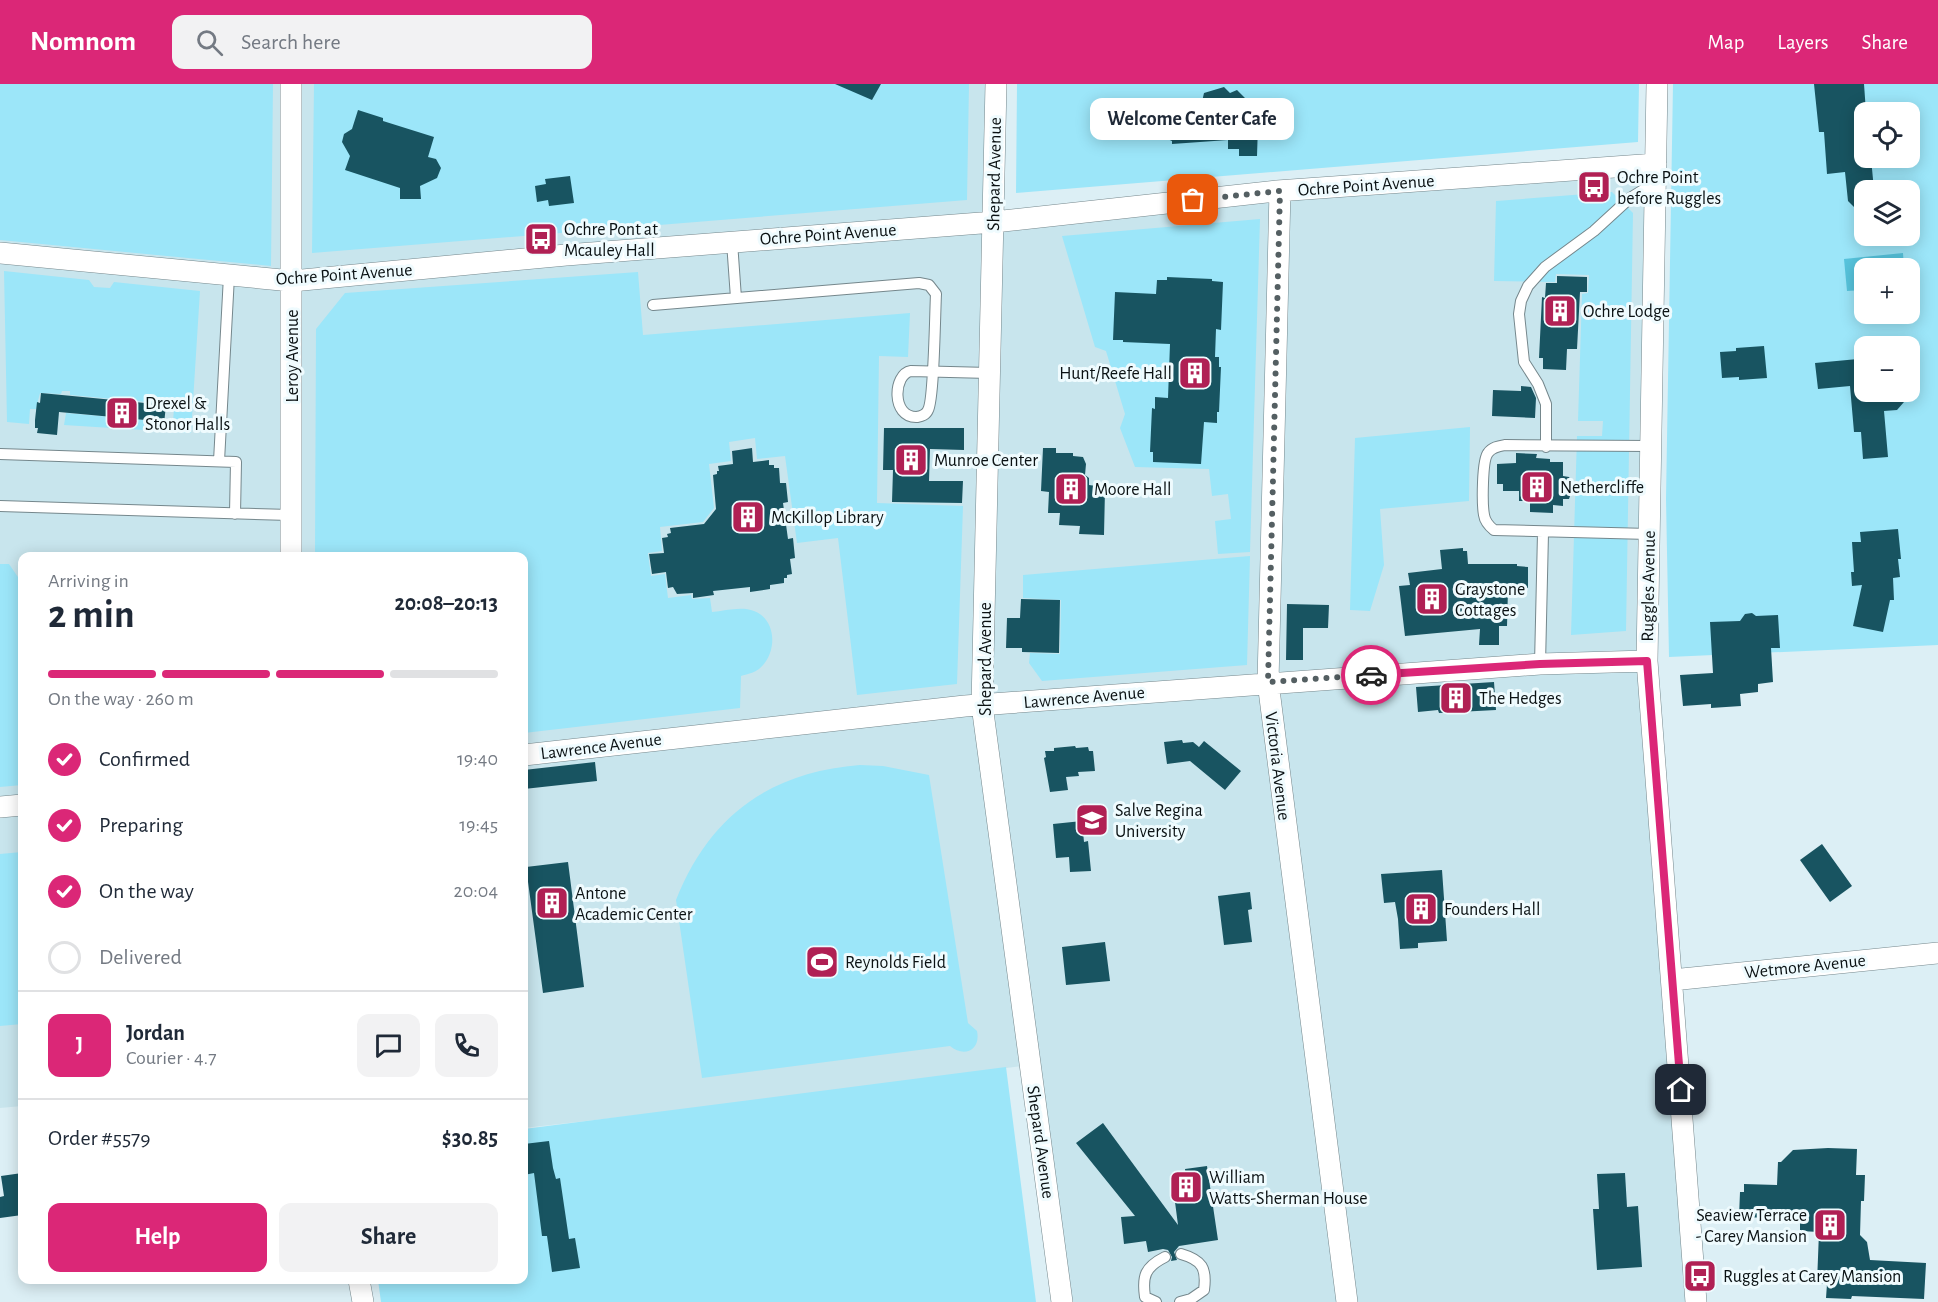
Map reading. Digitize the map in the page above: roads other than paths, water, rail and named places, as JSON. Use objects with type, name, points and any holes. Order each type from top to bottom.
[{"type":"street","name":"Leroy Avenue","points":[[291,84],[291,552]]},
{"type":"street","name":"Shepard Avenue","points":[[996,84],[982,705],[1062,1302]]},
{"type":"street","name":"Ruggles Avenue","points":[[1657,84],[1647,661],[1696,1302]]},
{"type":"street","name":"Ochre Point Avenue","points":[[0,253],[292,281],[566,255],[994,222],[1280,191],[1656,173]]},
{"type":"street","name":"Victoria Avenue","points":[[1280,191],[1268,682],[1347,1302]]},
{"type":"street","name":"Lawrence Avenue","points":[[528,755],[982,705],[1268,682],[1540,664],[1647,661]]},
{"type":"street","points":[[0,807],[18,805]]},
{"type":"street","name":"Wetmore Avenue","points":[[1672,980],[1938,953]]},
{"type":"street","points":[[360,1284],[363,1302]]},
{"type":"lane","points":[[1546,447],[1546,404],[1538,384],[1524,362],[1521,301],[1528,286],[1545,267],[1594,231],[1656,173]]},
{"type":"lane","points":[[732,242],[736,298]]},
{"type":"lane","points":[[219,462],[229,276]]},
{"type":"lane","points":[[653,305],[919,283],[929,285],[936,294],[932,371],[931,406],[927,414],[920,417],[910,417],[902,413],[898,407],[899,382],[903,374],[908,371],[932,371],[989,373]]},
{"type":"lane","points":[[1648,534],[1494,530],[1488,525],[1484,516],[1484,462],[1487,453],[1505,445],[1651,446]]},
{"type":"lane","points":[[0,454],[236,462],[235,514]]},
{"type":"lane","points":[[0,506],[291,515]]},
{"type":"lane","points":[[1540,664],[1543,533]]},
{"type":"lane","points":[[1180,1302],[1191,1299],[1204,1290],[1206,1275],[1201,1264],[1193,1257],[1181,1254]]},
{"type":"lane","points":[[1156,1302],[1142,1300],[1143,1283],[1147,1271],[1155,1262],[1165,1257]]},
{"type":"place","name":"Ochre Point before Ruggles","points":[[1594,187]]},
{"type":"place","name":"Welcome Center Cafe","points":[[1193,200]]},
{"type":"place","name":"Ochre Pont at Mcauley Hall","points":[[541,239]]},
{"type":"place","name":"Ochre Lodge","points":[[1560,311]]},
{"type":"place","name":"Hunt/Reefe Hall","points":[[1195,373]]},
{"type":"place","name":"Drexel & Stonor Halls","points":[[122,413]]},
{"type":"place","name":"Munroe Center","points":[[911,460]]},
{"type":"place","name":"Nethercliffe","points":[[1537,487]]},
{"type":"place","name":"Moore Hall","points":[[1071,489]]},
{"type":"place","name":"McKillop Library","points":[[748,517]]},
{"type":"place","name":"Graystone Cottages","points":[[1432,599]]},
{"type":"place","name":"The Hedges","points":[[1456,698]]},
{"type":"place","name":"Salve Regina University","points":[[1092,820]]},
{"type":"place","name":"Antone Academic Center","points":[[552,903]]},
{"type":"place","name":"Founders Hall","points":[[1421,909]]},
{"type":"place","name":"Reynolds Field","points":[[822,962]]},
{"type":"place","name":"William Watts-Sherman House","points":[[1186,1187]]},
{"type":"place","name":"Seaview Terrace - Carey Mansion","points":[[1830,1225]]},
{"type":"place","name":"Ruggles at Carey Mansion","points":[[1700,1276]]}]
